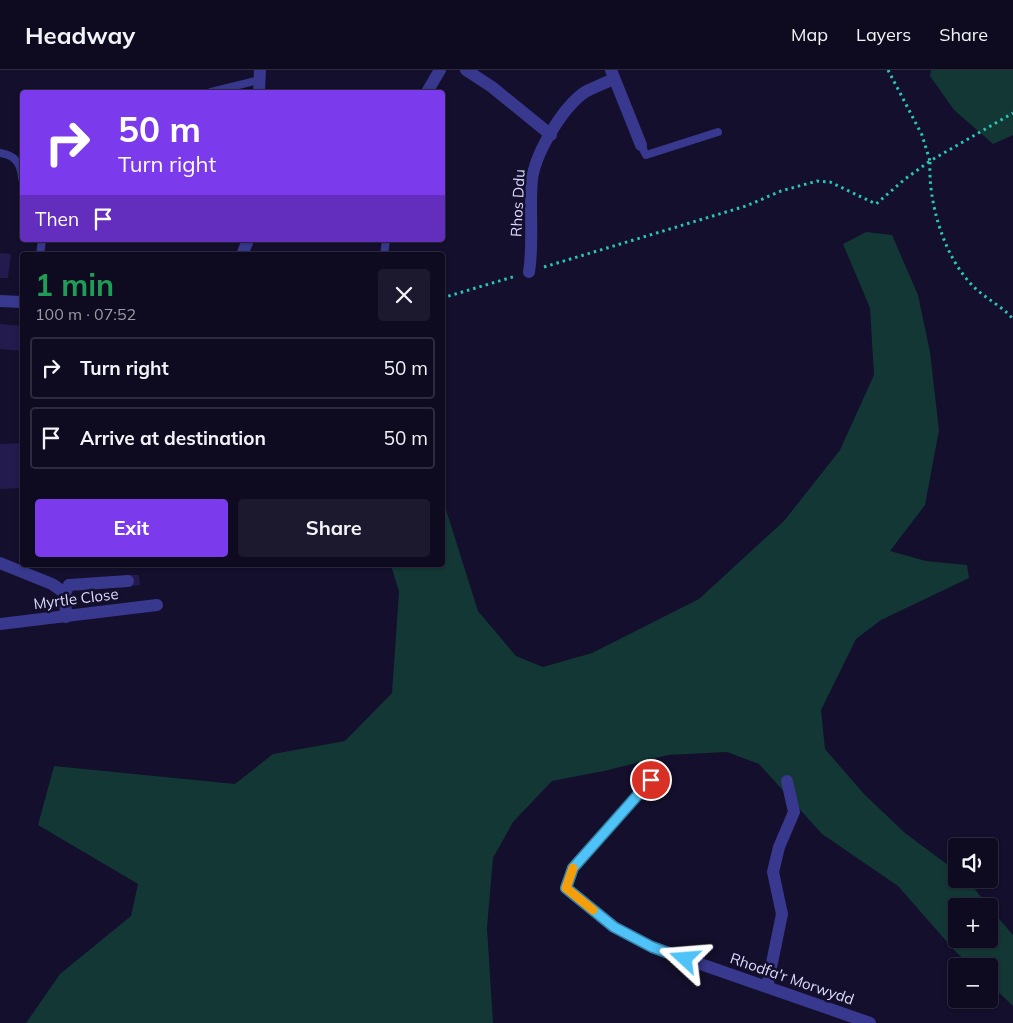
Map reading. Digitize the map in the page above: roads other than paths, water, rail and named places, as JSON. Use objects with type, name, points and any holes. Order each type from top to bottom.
[{"type":"street","points":[[428,90],[440,70]]},
{"type":"street","points":[[466,70],[492,87],[551,135]]},
{"type":"street","points":[[612,75],[641,145]]},
{"type":"street","name":"Rhos Ddu","points":[[529,272],[532,257],[532,178],[537,161],[551,135],[571,105],[586,92],[612,75]]},
{"type":"street","points":[[0,301],[20,302]]},
{"type":"street","points":[[0,563],[52,584],[65,593]]},
{"type":"street","points":[[66,617],[65,593],[69,585],[128,581]]},
{"type":"street","name":"Myrtle Close","points":[[0,624],[157,605]]},
{"type":"street","points":[[767,987],[782,914],[773,872],[779,847],[794,812],[787,782]]},
{"type":"street","name":"Rhodfa'r Morwydd","points":[[573,868],[566,888],[614,927],[652,947],[870,1023]]},
{"type":"lane","points":[[220,90],[259,81]]},
{"type":"lane","points":[[641,145],[646,155],[718,132]]},
{"type":"lane","points":[[0,153],[13,157],[18,161],[20,170]]},
{"type":"lane","points":[[573,868],[651,780]]}]
